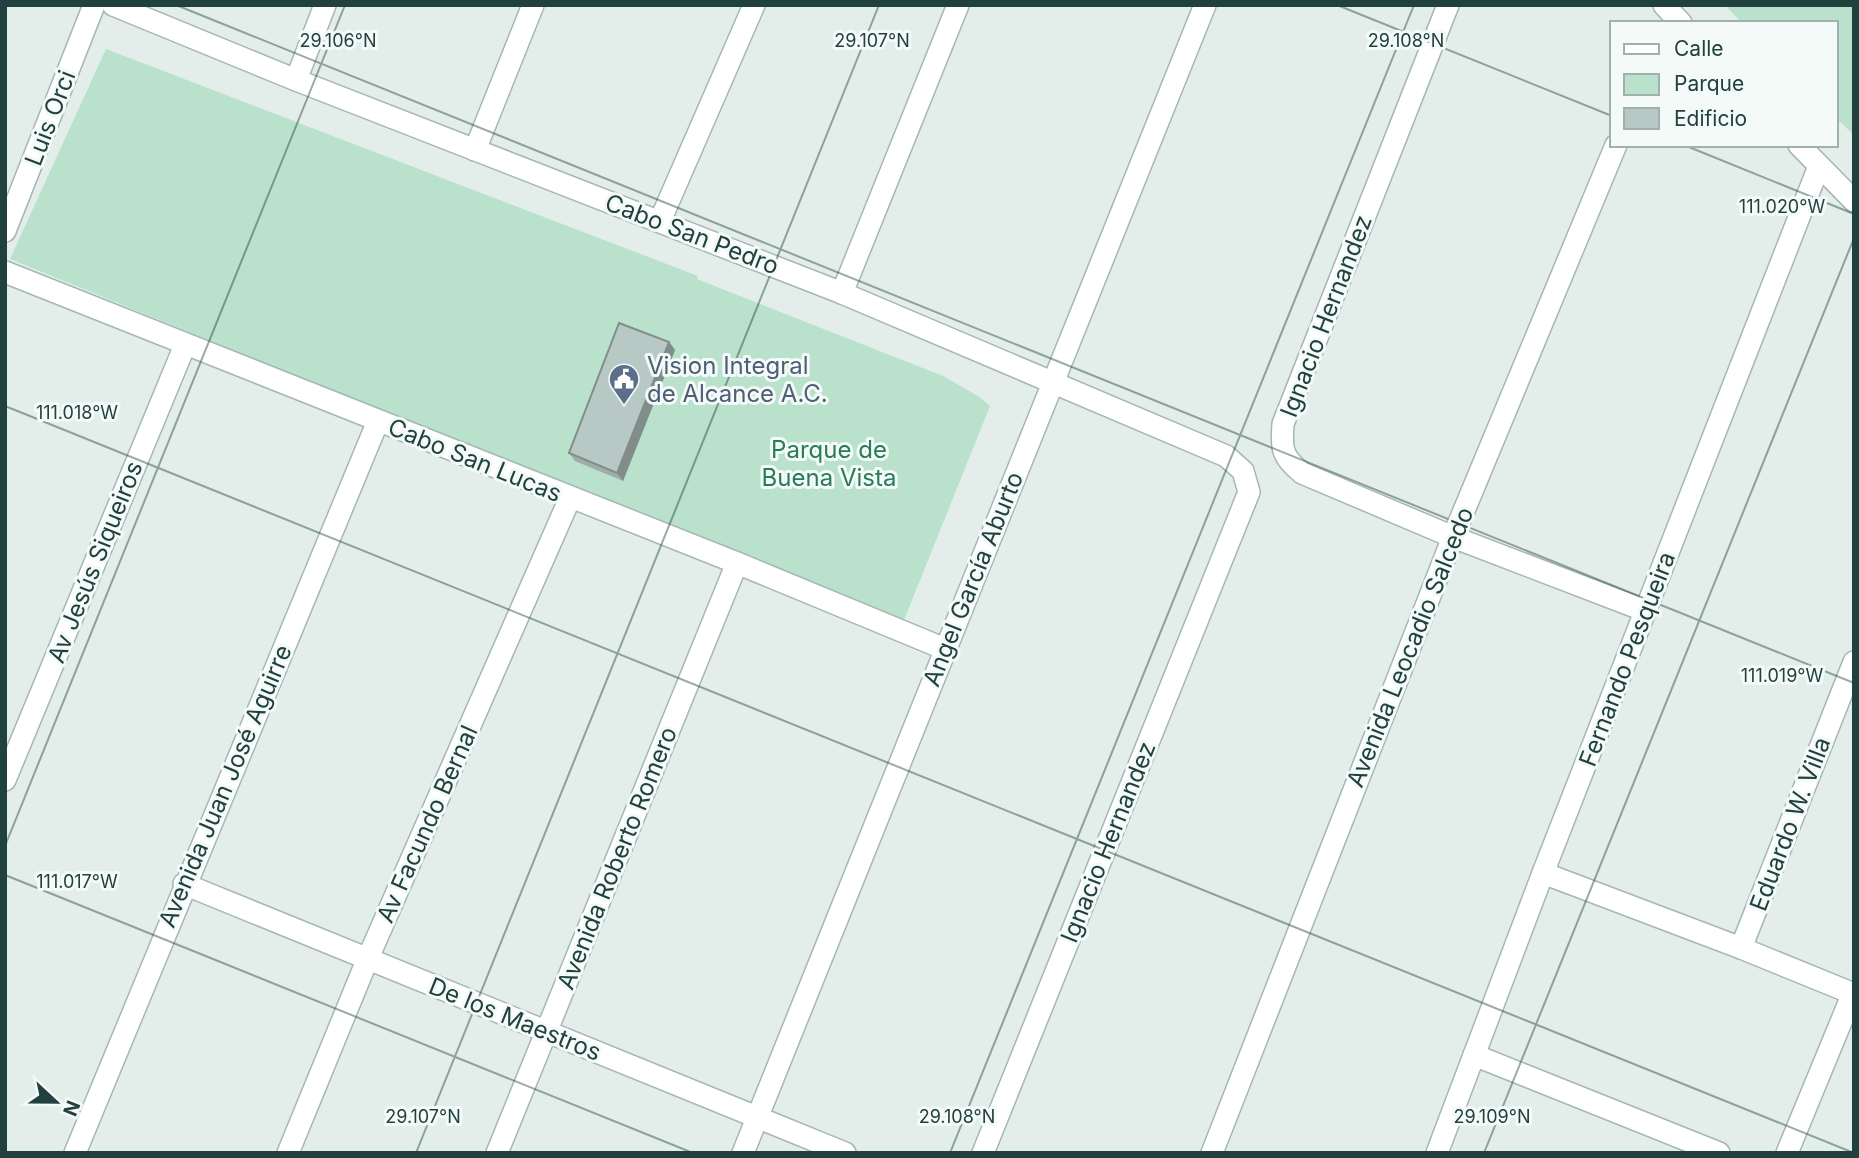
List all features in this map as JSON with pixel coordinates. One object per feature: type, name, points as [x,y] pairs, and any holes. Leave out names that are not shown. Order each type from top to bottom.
[{"type":"street","name":"Luis Orci","points":[[5,231],[94,5]]},
{"type":"street","name":"Cabo San Pedro","points":[[113,5],[296,80],[842,293],[1226,456],[1242,471],[1249,492]]},
{"type":"street","points":[[296,80],[325,5]]},
{"type":"street","points":[[475,150],[533,5]]},
{"type":"street","points":[[660,221],[754,5]]},
{"type":"street","points":[[842,293],[958,5]]},
{"type":"street","name":"Angel García Aburto","points":[[743,1153],[1205,5]]},
{"type":"street","name":"Ignacio Hernandez","points":[[1448,5],[1283,424],[1282,442],[1287,461],[1302,473],[1452,537],[1646,611]]},
{"type":"street","name":"Avenida Leocadio Salcedo","points":[[1212,1153],[1452,537],[1615,147]]},
{"type":"street","points":[[1801,147],[1854,201]]},
{"type":"street","name":"Fernando Pesqueira","points":[[1437,1153],[1543,873],[1819,166]]},
{"type":"street","name":"Cabo San Lucas","points":[[5,271],[737,563],[944,649]]},
{"type":"street","name":"Av Jesús Siqueiros","points":[[5,780],[185,345]]},
{"type":"street","name":"Avenida Juan José Aguirre","points":[[75,1153],[184,884],[378,421]]},
{"type":"street","name":"Ignacio Hernandez","points":[[982,1153],[1249,492]]},
{"type":"street","name":"Av Facundo Bernal","points":[[288,1153],[368,958],[570,498]]},
{"type":"street","name":"Avenida Roberto Romero","points":[[497,1153],[737,563]]},
{"type":"street","name":"Eduardo W. Villa","points":[[1741,948],[1854,662]]},
{"type":"street","points":[[1543,873],[1741,948],[1853,994],[1787,1153]]},
{"type":"street","name":"De los Maestros","points":[[184,884],[845,1153]]},
{"type":"street","points":[[1474,1055],[1719,1153]]},
{"type":"green space","points":[[1725,5],[1854,5],[1854,135],[1838,120],[1838,21],[1740,21]]},
{"type":"green space","name":"Parque de Buena Vista","points":[[106,49],[698,276],[697,279],[943,376],[978,396],[990,406],[902,625],[10,259]]},
{"type":"building","name":"Vision Integral de Alcance A.C.","points":[[619,323],[669,342],[617,473],[569,453]]},
{"type":"place","name":"Vision Integral de Alcance A.C.","points":[[624,406]]}]
